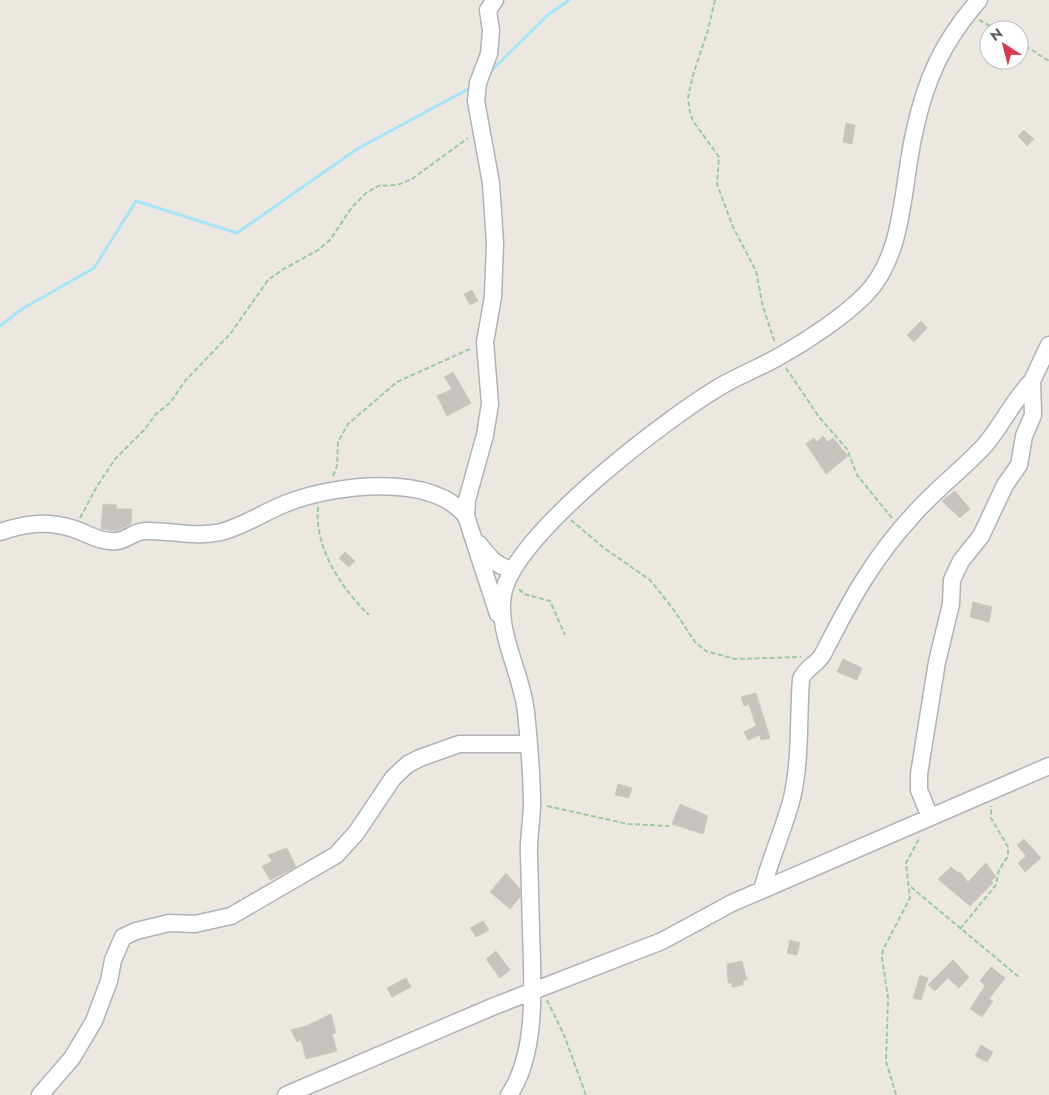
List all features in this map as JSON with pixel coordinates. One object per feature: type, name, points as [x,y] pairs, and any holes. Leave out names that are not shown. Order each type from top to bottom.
[{"type":"street","points":[[466,516],[472,482],[489,416],[490,392],[486,342],[493,297],[496,243],[491,183],[480,129],[476,92],[489,54],[491,31],[488,10],[495,0]]},
{"type":"street","points":[[503,625],[502,599],[504,588],[513,570],[549,524],[562,511],[620,460],[691,405],[735,378],[780,356],[856,303],[871,288],[884,268],[905,198],[914,134],[928,80],[945,44],[979,0]]},
{"type":"street","points":[[762,890],[792,797],[799,750],[798,730],[801,679],[808,666],[821,657],[861,581],[901,528],[936,490],[985,445],[1004,420],[1020,394],[1032,380],[1049,345]]},
{"type":"street","points":[[930,817],[919,790],[919,774],[937,662],[951,604],[952,580],[961,561],[984,530],[1005,485],[1019,465],[1024,436],[1033,415],[1032,380]]},
{"type":"street","points":[[0,532],[29,524],[46,522],[75,529],[107,541],[120,541],[145,531],[211,534],[230,530],[280,506],[321,492],[363,486],[406,489],[435,496],[454,505],[466,516],[503,625],[526,709],[532,804],[529,853],[537,991],[524,1056],[514,1086],[508,1095]]},
{"type":"street","points":[[474,536],[493,561],[513,570]]},
{"type":"street","points":[[40,1095],[72,1058],[94,1021],[109,981],[112,960],[123,936],[168,923],[195,924],[231,916],[336,854],[356,833],[393,778],[404,767],[420,758],[459,744],[528,744]]},
{"type":"street","points":[[286,1095],[662,941],[732,903],[1049,766]]},
{"type":"path","points":[[716,0],[693,75],[688,98],[693,121],[718,157],[717,184],[733,227],[756,271],[763,307],[780,356],[791,376],[819,417],[847,449],[857,475],[901,528]]},
{"type":"path","points":[[968,14],[979,20]]},
{"type":"path","points":[[1029,48],[1049,61]]},
{"type":"path","points":[[75,529],[96,488],[115,459],[144,430],[156,414],[170,403],[185,381],[231,333],[268,280],[318,250],[330,240],[352,207],[366,193],[378,186],[397,185],[412,179],[480,129]]},
{"type":"path","points":[[369,615],[348,593],[334,570],[318,526],[318,508],[321,492],[336,470],[338,442],[348,424],[404,377],[486,342]]},
{"type":"path","points":[[562,511],[596,542],[650,580],[663,595],[694,642],[706,651],[735,659],[821,657]]},
{"type":"path","points":[[513,570],[518,587],[524,594],[550,601],[565,635]]},
{"type":"path","points":[[960,929],[996,886],[999,870],[1008,856],[1008,846],[990,813],[990,807],[1003,786]]},
{"type":"path","points":[[532,804],[637,826],[669,826]]},
{"type":"path","points":[[896,1095],[886,1061],[888,998],[882,956],[910,898],[906,863],[920,837]]},
{"type":"path","points":[[910,887],[1020,978]]},
{"type":"path","points":[[537,991],[564,1035],[586,1095]]},
{"type":"building","points":[[846,123],[855,125],[852,144],[843,142]]},
{"type":"building","points":[[1024,130],[1034,139],[1027,146],[1018,136]]},
{"type":"building","points":[[472,290],[478,301],[470,305],[464,294]]},
{"type":"building","points":[[921,321],[927,328],[914,342],[907,335]]},
{"type":"building","points":[[453,372],[471,403],[447,416],[437,396],[452,389],[444,377]]},
{"type":"building","points":[[823,436],[828,442],[833,438],[848,456],[826,474],[806,444],[814,438],[817,442]]},
{"type":"building","points":[[955,491],[970,509],[960,518],[942,501]]},
{"type":"building","points":[[103,504],[117,505],[116,509],[132,509],[131,524],[116,531],[101,529]]},
{"type":"building","points":[[345,552],[355,561],[349,567],[339,558]]},
{"type":"building","points":[[973,602],[992,607],[989,622],[970,617]]},
{"type":"building","points":[[843,659],[862,668],[857,680],[837,672]]},
{"type":"building","points":[[756,693],[770,738],[761,740],[760,735],[748,740],[744,732],[756,726],[749,704],[744,706],[741,697]]},
{"type":"building","points":[[618,784],[632,788],[629,798],[615,795]]},
{"type":"building","points":[[680,804],[708,816],[703,834],[672,824]]},
{"type":"building","points":[[1024,839],[1041,858],[1025,872],[1018,863],[1026,856],[1017,845]]},
{"type":"building","points":[[287,848],[296,867],[270,880],[262,866],[272,861],[268,855]]},
{"type":"building","points":[[986,863],[996,877],[991,881],[993,883],[970,906],[938,879],[951,867],[958,873],[960,872],[968,882]]},
{"type":"building","points":[[506,873],[520,889],[520,897],[510,909],[490,892]]},
{"type":"building","points":[[483,921],[489,930],[476,937],[470,928]]},
{"type":"building","points":[[790,940],[800,943],[797,955],[787,953]]},
{"type":"building","points":[[496,951],[510,970],[500,978],[486,959]]},
{"type":"building","points":[[953,960],[969,977],[959,988],[948,978],[935,991],[928,985]]},
{"type":"building","points":[[742,961],[747,980],[743,980],[743,985],[732,987],[732,983],[728,983],[727,964]]},
{"type":"building","points":[[991,967],[1005,978],[989,999],[993,1001],[982,1017],[970,1009],[985,986],[980,981]]},
{"type":"building","points":[[920,975],[928,978],[921,1000],[913,998]]},
{"type":"building","points":[[406,978],[411,987],[392,997],[387,988]]},
{"type":"building","points":[[331,1014],[336,1033],[332,1034],[337,1051],[306,1059],[301,1040],[297,1042],[291,1030],[306,1026]]},
{"type":"building","points":[[981,1045],[993,1052],[987,1062],[975,1056]]},
{"type":"waterway","points":[[490,72],[549,14],[569,0]]},
{"type":"waterway","points":[[0,326],[22,309],[94,268],[136,201],[237,233],[357,149],[472,87]]}]
